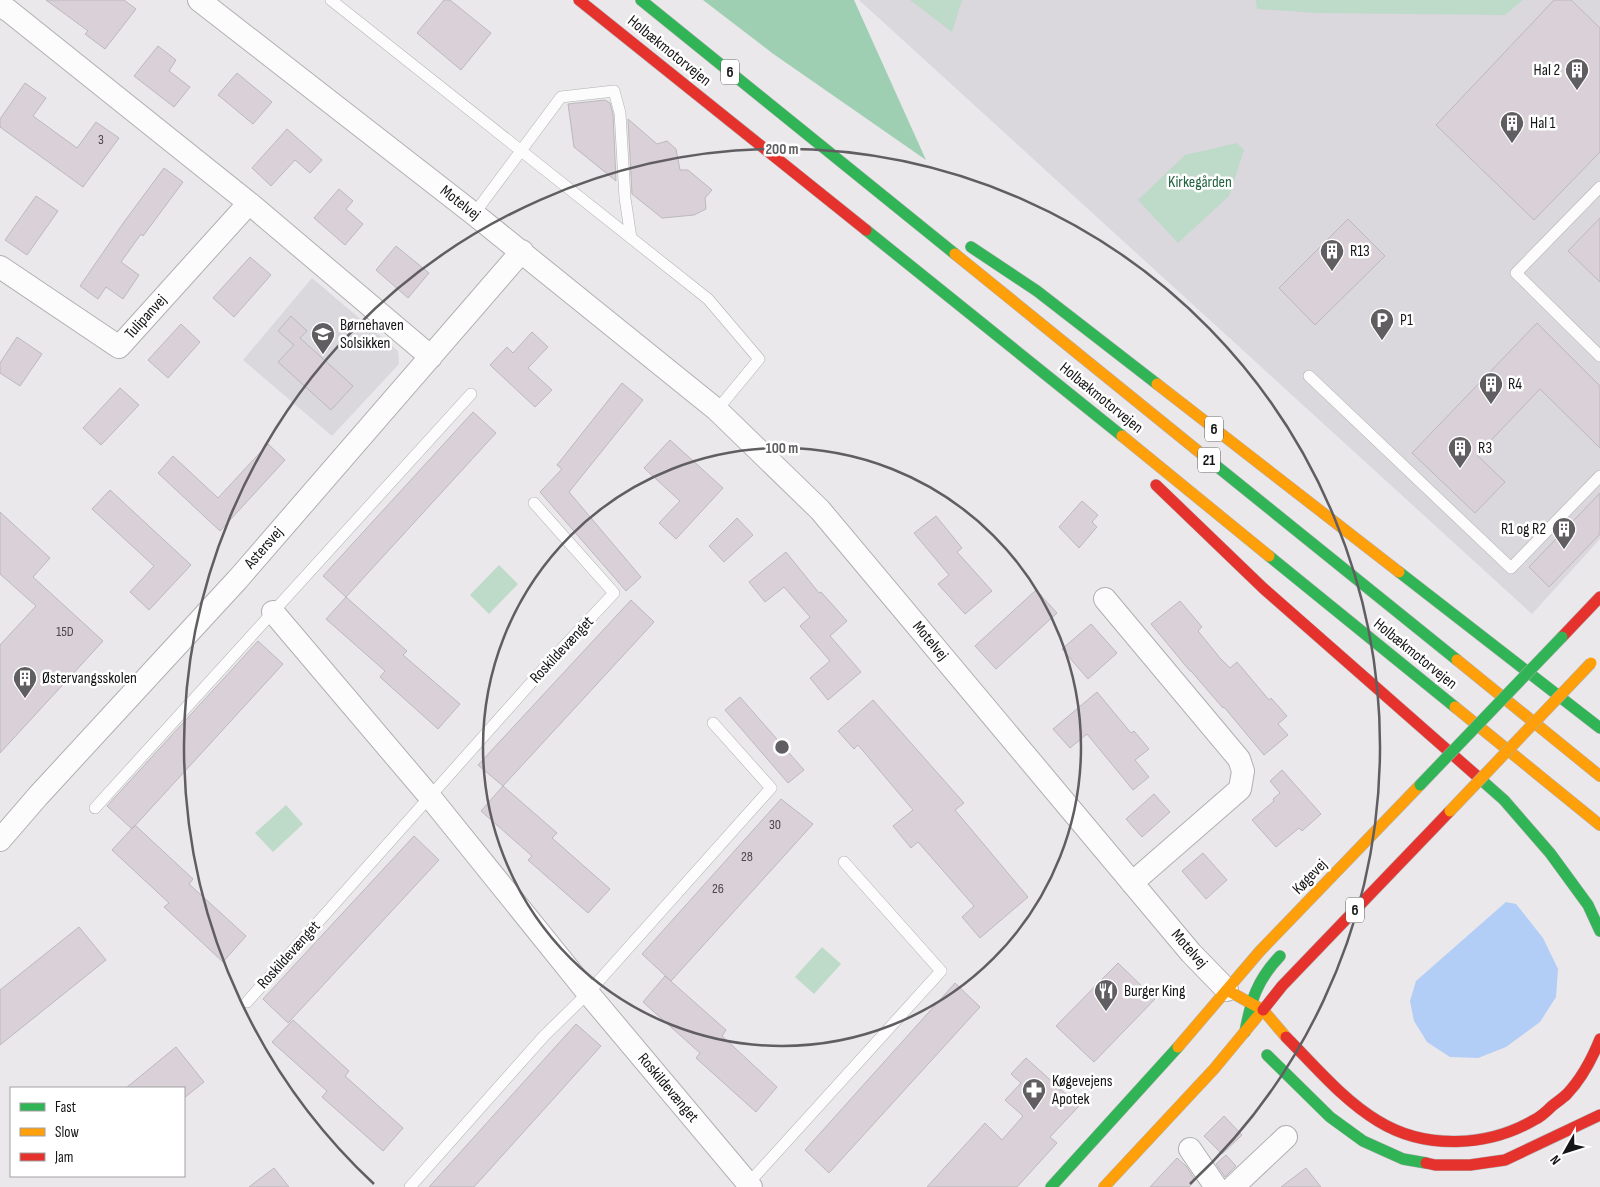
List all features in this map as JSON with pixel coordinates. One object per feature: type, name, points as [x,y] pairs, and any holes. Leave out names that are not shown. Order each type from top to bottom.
[{"type":"main road","name":"Holbækmotorvejen","points":[[579,0],[1015,349],[1600,825]]},
{"type":"main road","name":"Holbækmotorvejen","points":[[641,0],[1600,776]]},
{"type":"main road","name":"6","points":[[818,145],[931,221]]},
{"type":"main road","name":"6","points":[[964,242],[1044,297],[1600,728]]},
{"type":"main road","name":"6","points":[[1015,349],[1114,445]]},
{"type":"main road","points":[[1150,479],[1263,588],[1504,800],[1569,878],[1588,904],[1600,931]]},
{"type":"main road","name":"Køgevej","points":[[1051,1187],[1120,1112],[1232,1006],[1260,951],[1600,597]]},
{"type":"main road","name":"6","points":[[1262,1010],[1282,986],[1600,654]]},
{"type":"main road","points":[[1355,868],[1372,835]]},
{"type":"main road","points":[[1248,1035],[1250,1003],[1253,993],[1259,980],[1288,947]]},
{"type":"main road","points":[[1248,1035],[1232,1006],[1250,1003],[1262,1010],[1346,1098],[1379,1122],[1414,1137],[1437,1141],[1468,1141],[1498,1136],[1535,1120],[1567,1094],[1591,1061],[1600,1039]]},
{"type":"main road","points":[[1104,1187],[1248,1035],[1262,1010]]},
{"type":"main road","points":[[1264,1052],[1330,1117],[1363,1141],[1403,1159],[1435,1165],[1470,1165],[1505,1160],[1600,1115]]},
{"type":"main road","points":[[1090,1162],[1120,1112]]},
{"type":"main road","points":[[1119,1170],[1149,1122]]},
{"type":"street","name":"Motelvej","points":[[199,0],[522,251],[718,410],[820,510],[1191,953],[1232,1006]]},
{"type":"street","points":[[0,5],[249,203],[431,357]]},
{"type":"street","name":"Tulipanvej","points":[[0,267],[119,347],[249,203]]},
{"type":"street","name":"Astersvej","points":[[0,840],[38,796],[238,579],[522,251]]},
{"type":"street","points":[[1105,599],[1240,759],[1243,771],[1240,789],[1132,883]]},
{"type":"street","name":"Roskildevænget","points":[[273,612],[430,797],[588,993],[748,1186]]},
{"type":"street","points":[[1233,1187],[1286,1137]]},
{"type":"street","points":[[1190,1149],[1216,1187]]},
{"type":"lane","points":[[331,0],[708,299],[759,358],[718,410]]},
{"type":"lane","points":[[474,214],[561,97],[614,91],[620,112],[624,198],[631,238]]},
{"type":"lane","points":[[1600,187],[1516,273],[1600,356]]},
{"type":"lane","points":[[1309,376],[1511,568],[1600,476]]},
{"type":"lane","points":[[95,808],[471,394]]},
{"type":"lane","name":"Roskildevænget","points":[[247,1002],[555,656],[614,593],[534,503]]},
{"type":"lane","points":[[410,1187],[544,1036],[588,993],[770,788],[713,722]]},
{"type":"lane","points":[[748,1186],[941,971],[844,862]]},
{"type":"shaded area","points":[[859,0],[1600,0],[1600,539],[1532,614]]},
{"type":"shaded area","name":"Børnehaven Solsikken","points":[[312,278],[398,351],[399,364],[332,436],[243,360]]},
{"type":"green space","points":[[703,0],[854,0],[926,160],[772,53]]},
{"type":"green space","points":[[910,0],[962,0],[952,32]]},
{"type":"green space","points":[[1256,0],[1523,0],[1505,15],[1318,13],[1257,9]]},
{"type":"green space","name":"Kirkegården","points":[[1237,143],[1244,150],[1229,196],[1178,243],[1138,200],[1185,155]]},
{"type":"green space","points":[[499,565],[518,584],[489,614],[470,595]]},
{"type":"green space","points":[[286,805],[303,824],[273,852],[255,833]]},
{"type":"green space","points":[[822,947],[841,964],[814,994],[795,977]]},
{"type":"water","points":[[1506,902],[1516,904],[1543,938],[1558,969],[1556,997],[1540,1022],[1506,1047],[1478,1058],[1450,1057],[1427,1042],[1414,1021],[1410,1001],[1416,981]]},
{"type":"building","points":[[46,0],[124,0],[136,9],[105,49],[85,34],[88,31]]},
{"type":"building","points":[[444,0],[450,0],[491,33],[461,70],[417,33]]},
{"type":"building","points":[[1554,0],[1571,0],[1600,28],[1600,152],[1534,220],[1436,125]]},
{"type":"building","points":[[158,46],[176,60],[169,71],[190,87],[174,107],[134,76]]},
{"type":"building","points":[[237,73],[272,102],[253,124],[218,95]]},
{"type":"building","points":[[25,83],[46,98],[33,116],[77,148],[96,122],[119,138],[83,187],[0,127],[0,119]]},
{"type":"building","points":[[605,100],[610,103],[613,114],[616,181],[574,147],[568,104]]},
{"type":"building","points":[[628,119],[657,144],[667,141],[676,149],[680,170],[688,170],[712,190],[705,198],[706,209],[694,215],[662,218],[632,194]]},
{"type":"building","points":[[287,129],[322,160],[310,173],[295,160],[271,186],[252,168]]},
{"type":"building","points":[[164,168],[183,182],[121,262],[139,275],[123,299],[106,287],[98,299],[80,286]]},
{"type":"building","points":[[339,189],[353,201],[346,209],[363,224],[345,245],[314,218]]},
{"type":"building","points":[[36,196],[58,211],[27,255],[5,240]]},
{"type":"building","points":[[1600,218],[1600,282],[1568,251]]},
{"type":"building","name":"R13","points":[[1348,219],[1385,256],[1315,325],[1279,288]]},
{"type":"building","points":[[396,246],[429,273],[408,298],[376,270]]},
{"type":"building","points":[[250,257],[271,275],[234,317],[213,298]]},
{"type":"building","points":[[291,316],[307,331],[300,338],[353,386],[331,410],[278,362],[294,345],[278,331]]},
{"type":"building","points":[[1537,323],[1600,386],[1600,448],[1540,389],[1477,455],[1505,482],[1475,513],[1412,453]]},
{"type":"building","points":[[181,324],[200,342],[168,378],[148,360]]},
{"type":"building","points":[[532,332],[548,347],[528,368],[552,390],[535,407],[490,365],[507,347],[513,353]]},
{"type":"building","points":[[17,337],[42,354],[20,386],[0,373],[0,363]]},
{"type":"building","points":[[622,383],[643,400],[569,492],[641,577],[626,591],[540,492],[562,469],[557,465]]},
{"type":"building","points":[[120,388],[139,405],[101,445],[83,428]]},
{"type":"building","points":[[473,412],[496,433],[346,597],[323,576]]},
{"type":"building","points":[[670,440],[723,488],[676,539],[659,523],[680,501],[644,468]]},
{"type":"building","points":[[268,444],[285,460],[220,531],[158,473],[173,456],[218,498]]},
{"type":"building","points":[[110,490],[191,565],[149,610],[130,592],[154,566],[92,509]]},
{"type":"building","name":"R1 og R2","points":[[1600,493],[1600,534],[1549,587],[1529,567]]},
{"type":"building","points":[[1082,501],[1098,515],[1092,522],[1097,527],[1079,548],[1059,527]]},
{"type":"building","name":"Østervangsskolen","points":[[0,512],[50,558],[33,577],[103,641],[0,753],[0,645],[36,606],[0,574]]},
{"type":"building","points":[[936,516],[962,548],[957,552],[992,591],[965,614],[938,584],[949,575],[914,533]]},
{"type":"building","points":[[737,518],[753,535],[724,562],[709,546]]},
{"type":"building","points":[[786,552],[819,593],[821,592],[847,621],[830,636],[861,672],[828,700],[810,678],[830,661],[800,626],[810,617],[784,587],[765,602],[749,582]]},
{"type":"building","points":[[1036,590],[1057,613],[996,669],[975,646]]},
{"type":"building","points":[[346,597],[407,651],[403,655],[460,704],[438,729],[380,677],[385,671],[326,619]]},
{"type":"building","points":[[631,600],[654,622],[503,786],[478,765]]},
{"type":"building","points":[[1180,601],[1202,627],[1198,631],[1220,658],[1230,668],[1237,662],[1269,700],[1271,698],[1287,716],[1278,724],[1288,735],[1264,755],[1151,624]]},
{"type":"building","points":[[1091,624],[1117,653],[1088,679],[1062,649]]},
{"type":"building","points":[[258,641],[283,664],[132,829],[107,806]]},
{"type":"building","points":[[1097,692],[1131,733],[1134,731],[1149,749],[1135,760],[1149,777],[1133,790],[1087,734],[1070,748],[1053,729]]},
{"type":"building","points":[[740,697],[804,770],[788,783],[725,710]]},
{"type":"building","points":[[873,700],[964,803],[955,810],[1028,897],[980,938],[962,917],[974,906],[918,842],[911,848],[893,826],[913,810],[858,745],[854,749],[838,731]]},
{"type":"building","points":[[1282,770],[1321,814],[1302,831],[1299,828],[1276,847],[1252,820],[1274,801],[1273,799],[1280,793],[1270,781]]},
{"type":"building","points":[[503,786],[557,833],[552,838],[610,889],[588,913],[528,860],[532,856],[481,811]]},
{"type":"building","points":[[1154,794],[1170,812],[1142,837],[1126,819]]},
{"type":"building","points":[[781,799],[813,824],[671,981],[642,954]]},
{"type":"building","points":[[135,825],[193,879],[189,884],[246,936],[223,962],[164,907],[169,903],[112,850]]},
{"type":"building","points":[[414,836],[439,860],[288,1023],[263,999]]},
{"type":"building","points":[[1203,853],[1227,880],[1206,899],[1182,871]]},
{"type":"building","points":[[79,927],[106,960],[0,1045],[0,990]]},
{"type":"building","name":"Burger King","points":[[1118,963],[1155,999],[1094,1062],[1056,1026]]},
{"type":"building","points":[[665,976],[726,1030],[722,1036],[777,1087],[756,1112],[696,1058],[700,1053],[643,1002]]},
{"type":"building","points":[[955,983],[980,1007],[829,1173],[805,1150]]},
{"type":"building","points":[[293,1020],[349,1071],[345,1076],[403,1128],[383,1151],[322,1097],[327,1091],[272,1042]]},
{"type":"building","points":[[576,1024],[601,1046],[474,1187],[429,1187]]},
{"type":"building","points":[[176,1047],[204,1082],[185,1097],[185,1087],[127,1087]]},
{"type":"building","points":[[1026,1058],[1079,1106],[1050,1137],[1057,1143],[1017,1187],[927,1187],[985,1123],[1002,1140],[1023,1116],[1005,1100],[1021,1083],[1011,1074]]},
{"type":"building","points":[[1224,1116],[1242,1135],[1222,1154],[1204,1136]]},
{"type":"building","points":[[1226,1155],[1236,1166],[1225,1177],[1216,1164]]},
{"type":"building","points":[[1177,1158],[1186,1166],[1195,1180],[1189,1187],[1150,1187]]},
{"type":"building","points":[[274,1168],[289,1187],[249,1187]]},
{"type":"building","points":[[1306,1168],[1321,1187],[1281,1187]]},
{"type":"traffic: fast","points":[[641,0],[955,254]]},
{"type":"traffic: fast","points":[[866,230],[1122,436]]},
{"type":"traffic: fast","points":[[971,247],[1037,291],[1157,384]]},
{"type":"traffic: fast","points":[[1214,464],[1457,660]]},
{"type":"traffic: fast","points":[[1269,556],[1455,707]]},
{"type":"traffic: fast","points":[[1399,572],[1600,728]]},
{"type":"traffic: fast","points":[[1420,785],[1562,637]]},
{"type":"traffic: fast","points":[[1478,777],[1504,800],[1550,853],[1588,905],[1600,931]]},
{"type":"traffic: fast","points":[[1245,1032],[1250,1010],[1260,982],[1280,956]]},
{"type":"traffic: fast","points":[[1051,1187],[1178,1047]]},
{"type":"traffic: fast","points":[[1267,1055],[1330,1117],[1363,1141],[1403,1159],[1426,1163]]},
{"type":"traffic: slow","points":[[955,254],[1214,464]]},
{"type":"traffic: slow","points":[[1157,384],[1399,572]]},
{"type":"traffic: slow","points":[[1122,436],[1269,556]]},
{"type":"traffic: slow","points":[[1457,660],[1600,776]]},
{"type":"traffic: slow","points":[[1450,811],[1591,663]]},
{"type":"traffic: slow","points":[[1455,707],[1600,825]]},
{"type":"traffic: slow","points":[[1178,1047],[1260,951],[1420,785]]},
{"type":"traffic: slow","points":[[1227,990],[1263,1010],[1286,1037]]},
{"type":"traffic: slow","points":[[1104,1187],[1214,1069],[1257,1017]]},
{"type":"traffic: jam","points":[[579,0],[866,230]]},
{"type":"traffic: jam","points":[[1156,485],[1263,588],[1478,777]]},
{"type":"traffic: jam","points":[[1562,637],[1600,597]]},
{"type":"traffic: jam","points":[[1263,1010],[1282,986],[1450,811]]},
{"type":"traffic: jam","points":[[1286,1037],[1341,1093],[1365,1113],[1396,1130],[1416,1137],[1456,1142],[1497,1136],[1537,1119],[1567,1094],[1582,1075],[1600,1039]]},
{"type":"traffic: jam","points":[[1426,1163],[1435,1165],[1470,1165],[1505,1160],[1600,1115]]},
{"type":"place","name":"Hal 2","points":[[1577,91]]},
{"type":"place","name":"Hal 1","points":[[1512,144]]},
{"type":"place","name":"R13","points":[[1332,272]]},
{"type":"place","name":"P1","points":[[1382,341]]},
{"type":"place","name":"Børnehaven Solsikken","points":[[323,355]]},
{"type":"place","name":"R4","points":[[1491,405]]},
{"type":"place","name":"R3","points":[[1460,469]]},
{"type":"place","name":"R1 og R2","points":[[1564,550]]},
{"type":"place","name":"Østervangsskolen","points":[[25,699]]},
{"type":"place","name":"Burger King","points":[[1106,1012]]},
{"type":"place","name":"Køgevejens Apotek","points":[[1034,1111]]}]
